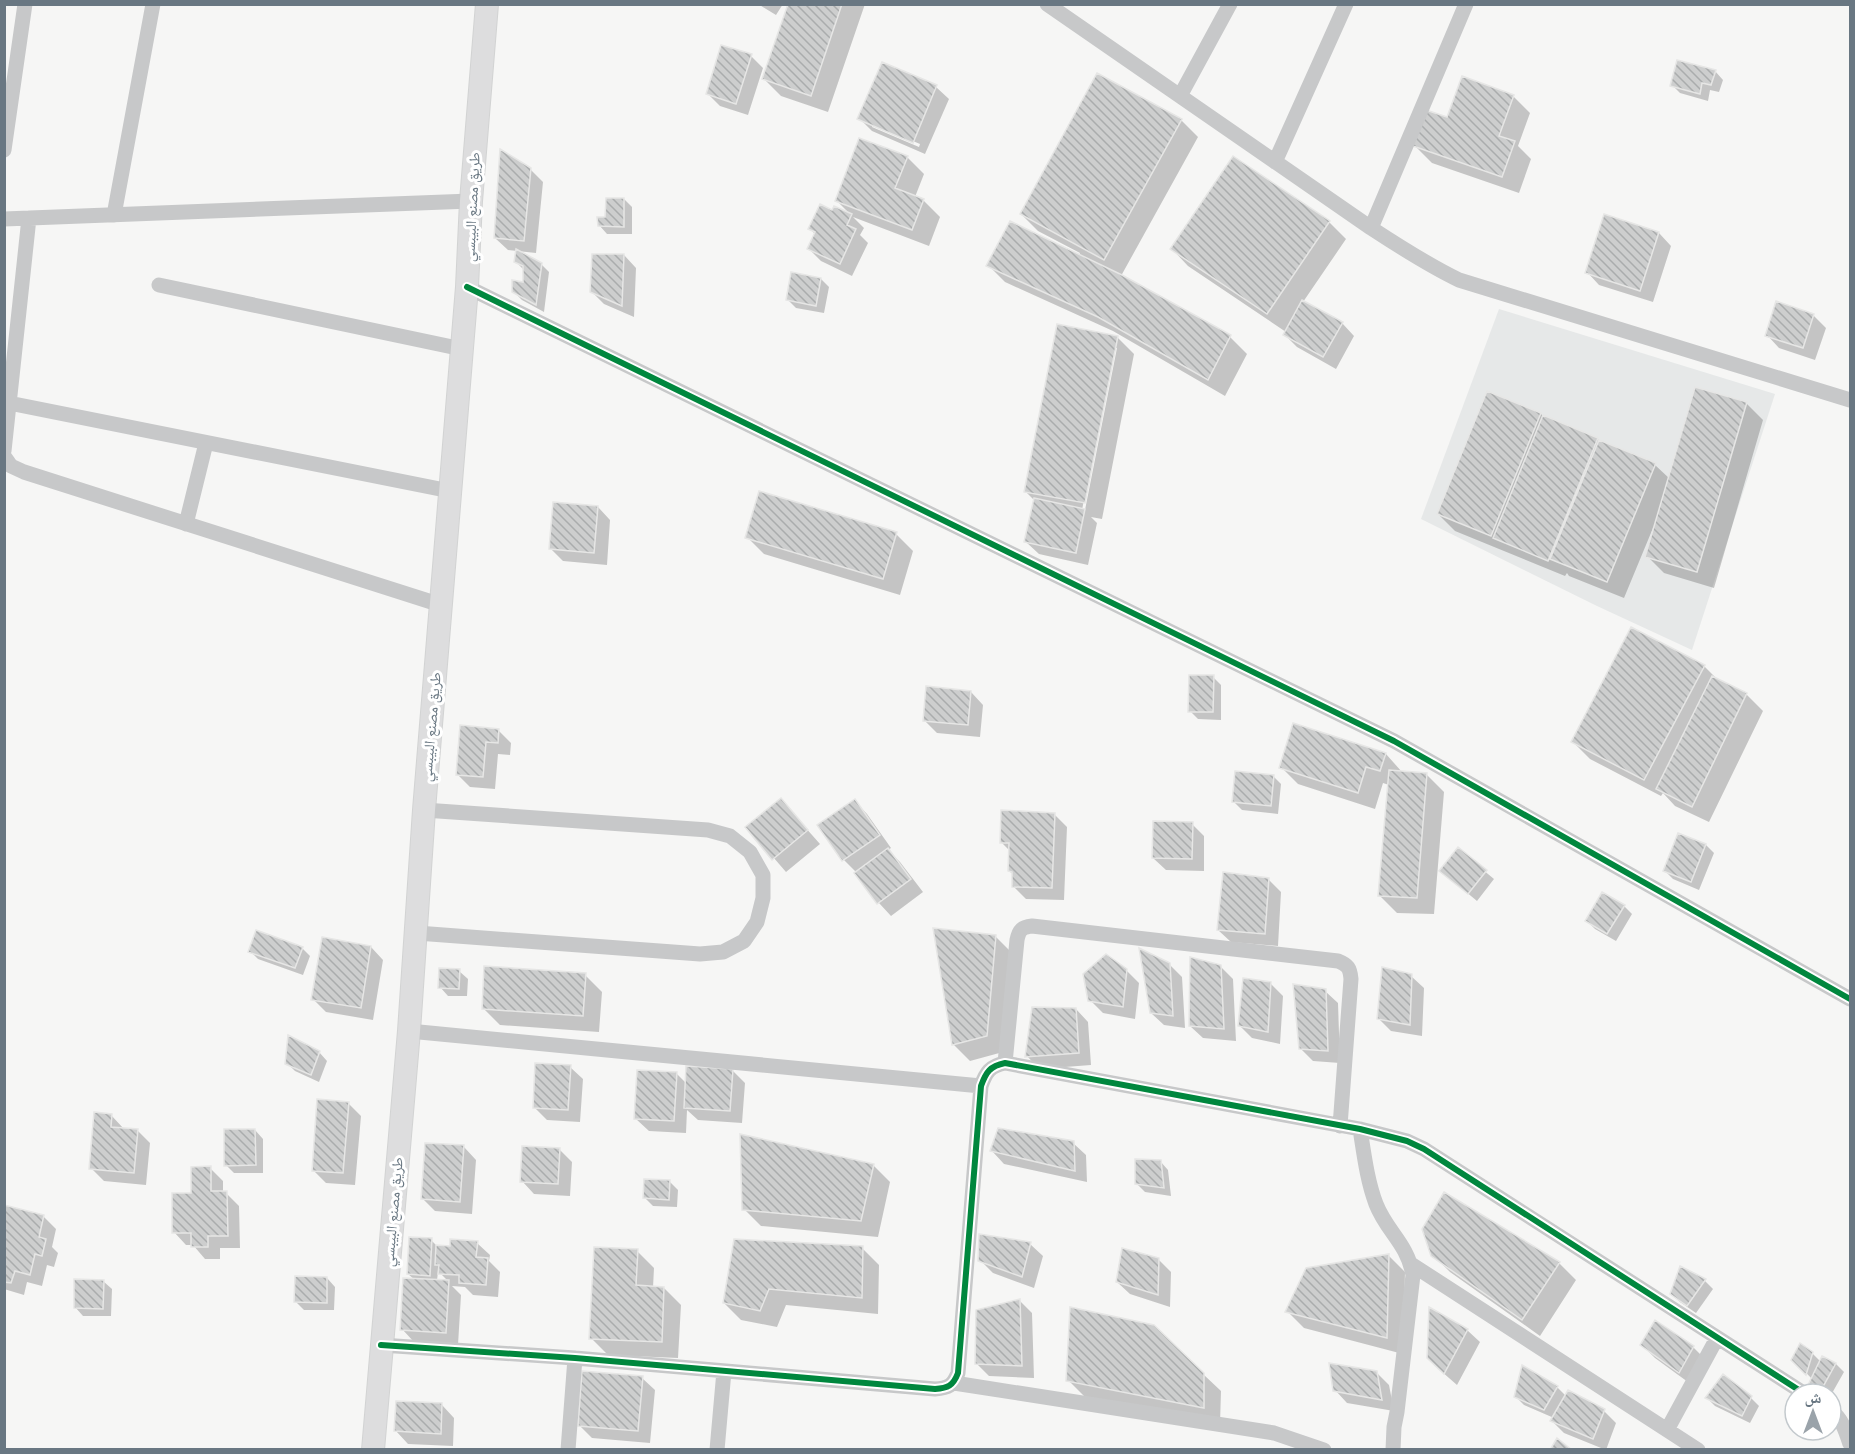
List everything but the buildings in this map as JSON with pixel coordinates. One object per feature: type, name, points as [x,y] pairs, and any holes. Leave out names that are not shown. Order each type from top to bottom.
[{"type":"main road","name":"طريق مصنع البيبسي","points":[[373,1449],[409,1031],[424,810],[468,287],[471,201],[487,4]]},
{"type":"street","points":[[4,150],[11,54],[25,4]]},
{"type":"street","points":[[114,215],[153,4]]},
{"type":"street","points":[[1047,4],[1371,228],[1423,262],[1459,280],[1851,400]]},
{"type":"street","points":[[1180,96],[1230,4]]},
{"type":"street","points":[[1275,162],[1346,4]]},
{"type":"street","points":[[1371,228],[1466,4]]},
{"type":"street","points":[[4,219],[471,201]]},
{"type":"street","points":[[4,451],[29,218]]},
{"type":"street","points":[[159,285],[462,349]]},
{"type":"street","points":[[468,287],[1394,741],[1851,999]]},
{"type":"street","points":[[9,403],[450,491]]},
{"type":"street","points":[[186,524],[206,443]]},
{"type":"street","points":[[4,456],[10,466],[24,472],[441,605]]},
{"type":"street","points":[[417,933],[700,954],[723,952],[744,941],[757,922],[763,898],[762,875],[750,852],[730,836],[708,830],[424,810]]},
{"type":"street","points":[[1005,1063],[1017,940],[1018,933],[1023,927],[1032,926],[1338,961],[1347,965],[1351,978],[1340,1126]]},
{"type":"street","points":[[409,1031],[981,1086]]},
{"type":"street","points":[[381,1346],[575,1358],[947,1389],[954,1383],[958,1373],[981,1086],[986,1073],[993,1066],[1005,1063],[1360,1129],[1407,1141],[1424,1149],[1785,1382]]},
{"type":"street","points":[[1360,1129],[1366,1167],[1376,1204],[1386,1224],[1404,1247],[1413,1275],[1393,1449]]},
{"type":"street","points":[[1411,1264],[1698,1449]]},
{"type":"street","points":[[1667,1430],[1717,1338]]},
{"type":"street","points":[[568,1449],[575,1358]]},
{"type":"street","points":[[717,1449],[724,1371]]},
{"type":"street","points":[[954,1383],[1274,1433],[1324,1449]]},
{"type":"street","points":[[1843,1425],[1851,1444]]},
{"type":"shaded area","points":[[1499,309],[1775,394],[1692,650],[1421,519]]},
{"type":"cycle path","points":[[467,287],[1394,741],[1850,999]]},
{"type":"cycle path","points":[[381,1345],[575,1358],[935,1389],[947,1387],[952,1384],[958,1373],[981,1086],[989,1070],[1005,1063],[1360,1129],[1407,1141],[1424,1149],[1786,1382]]}]
